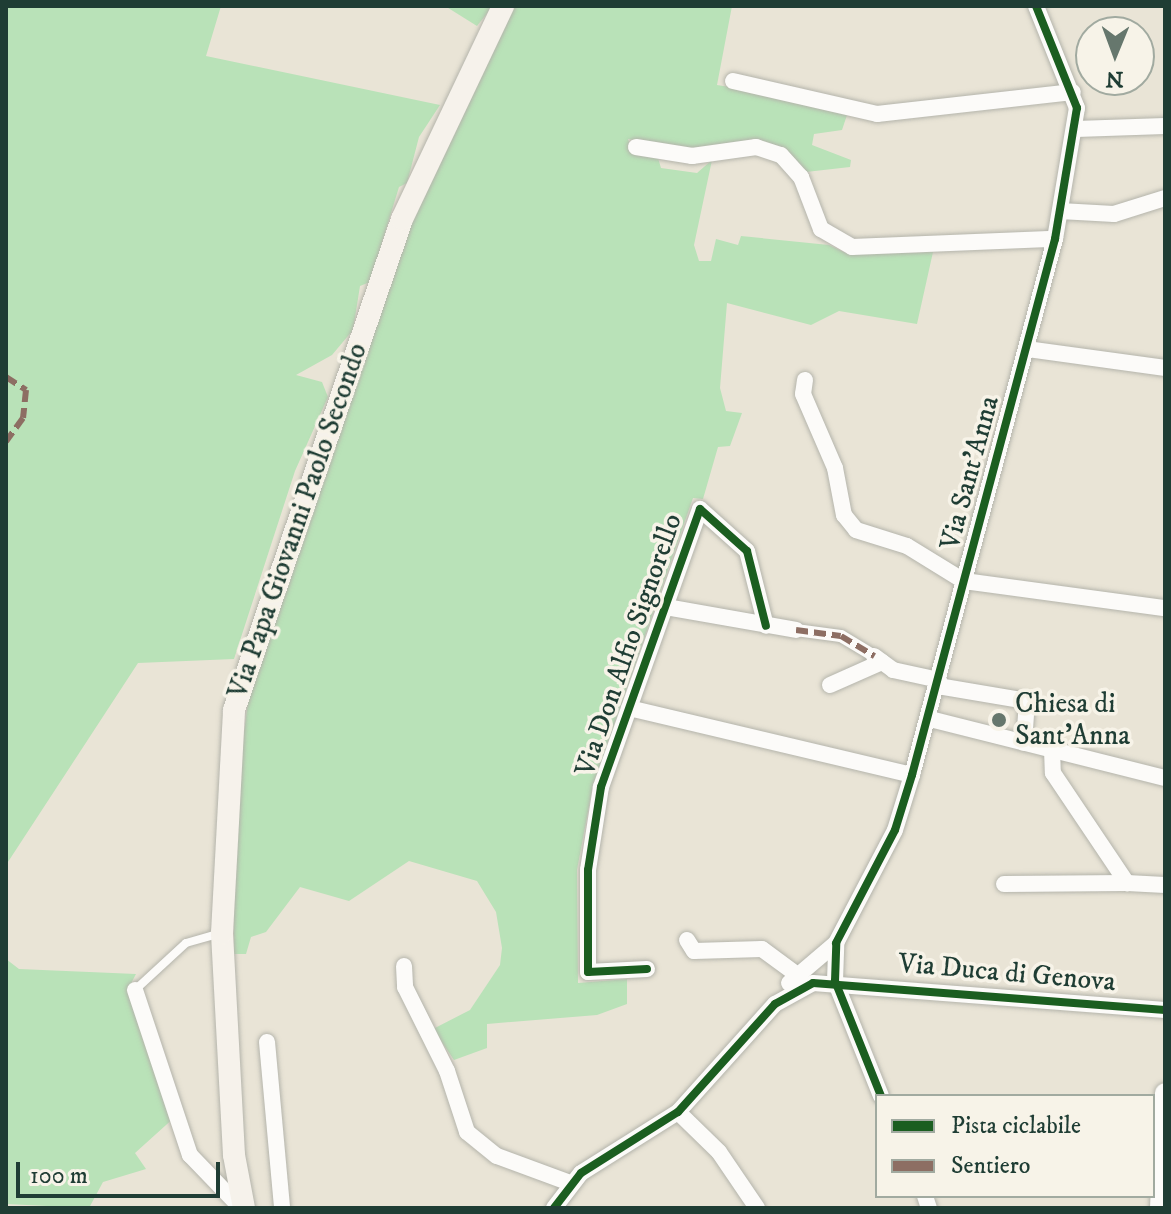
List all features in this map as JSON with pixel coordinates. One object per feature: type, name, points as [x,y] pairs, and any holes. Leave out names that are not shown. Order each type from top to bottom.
[{"type":"main road","name":"Via Papa Giovanni Paolo Secondo","points":[[242,1208],[234,1155],[222,933],[228,747],[243,673],[411,197],[503,6]]},
{"type":"street","name":"Via Sant'Anna","points":[[836,943],[895,830],[930,719],[1055,239],[1076,129],[1073,92],[1036,6]]},
{"type":"street","points":[[733,81],[877,114],[1073,92]]},
{"type":"street","points":[[1076,129],[1165,126]]},
{"type":"street","points":[[636,147],[692,156],[771,150],[801,177],[821,229],[852,247],[1055,239]]},
{"type":"street","points":[[1060,211],[1114,214],[1165,198]]},
{"type":"street","points":[[1027,349],[1165,368]]},
{"type":"street","points":[[805,380],[803,394],[835,468],[848,524],[920,553],[964,581],[1165,608]]},
{"type":"street","name":"Via Don Alfio Signorello","points":[[647,969],[588,972],[588,870],[601,787],[700,509],[747,551],[766,626]]},
{"type":"street","points":[[666,607],[841,636],[878,659],[938,683],[1027,701],[1024,743]]},
{"type":"street","points":[[830,685],[878,659]]},
{"type":"street","points":[[629,708],[912,775]]},
{"type":"street","points":[[930,719],[1165,778]]},
{"type":"street","points":[[1052,749],[1053,773],[1127,883]]},
{"type":"street","points":[[1004,884],[1165,885]]},
{"type":"street","points":[[687,940],[694,951],[762,949],[796,974]]},
{"type":"street","points":[[554,1208],[570,1183],[678,1112],[775,1004],[796,974],[836,943]]},
{"type":"street","points":[[836,943],[840,985],[880,1094]]},
{"type":"street","points":[[404,966],[405,987],[475,1143],[570,1183]]},
{"type":"street","name":"Via Duca di Genova","points":[[775,1004],[799,987],[840,985],[1165,1010]]},
{"type":"street","points":[[135,990],[190,1155],[242,1208]]},
{"type":"street","points":[[267,1042],[282,1208]]},
{"type":"street","points":[[1160,1208],[1165,1093]]},
{"type":"street","points":[[678,1112],[719,1152],[757,1208]]},
{"type":"lane","points":[[135,990],[186,943],[222,933]]},
{"type":"green space","points":[[6,6],[221,6],[206,56],[440,105],[419,137],[407,183],[399,187],[370,282],[360,286],[353,330],[332,355],[296,375],[322,382],[328,397],[295,471],[234,659],[138,663],[6,865]]},
{"type":"green space","points":[[445,6],[493,6],[477,26]]},
{"type":"green space","points":[[514,6],[732,6],[717,85],[850,106],[842,130],[814,134],[812,145],[851,160],[850,167],[806,172],[786,150],[689,150],[628,139],[633,154],[658,158],[661,168],[697,173],[712,160],[694,245],[699,261],[711,261],[716,239],[738,245],[741,236],[829,245],[848,254],[933,252],[917,324],[839,311],[811,325],[727,303],[720,388],[726,411],[742,413],[730,446],[718,447],[703,499],[693,498],[593,785],[577,870],[578,983],[627,979],[627,1004],[597,1015],[487,1024],[487,1048],[454,1060],[433,1029],[470,1010],[500,965],[502,948],[496,912],[477,881],[409,861],[349,901],[300,887],[266,932],[251,937],[246,954],[234,954],[233,813],[249,695],[414,214]]},
{"type":"green space","points":[[6,959],[19,969],[136,974],[128,989],[176,1116],[135,1153],[146,1169],[103,1182],[89,1208],[6,1204]]},
{"type":"marked path","points":[[6,377],[26,390],[23,418],[6,441]]},
{"type":"marked path","points":[[796,630],[841,636],[874,656]]},
{"type":"cycle path","points":[[880,1094],[835,981],[836,943],[895,830],[1055,239],[1077,108],[1036,6]]},
{"type":"cycle path","points":[[647,969],[588,972],[588,870],[601,787],[700,509],[747,551],[766,626]]},
{"type":"cycle path","points":[[554,1208],[581,1173],[678,1112],[775,1004],[813,983],[1165,1010]]},
{"type":"place","name":"Chiesa di Sant'Anna","points":[[999,720]]}]
